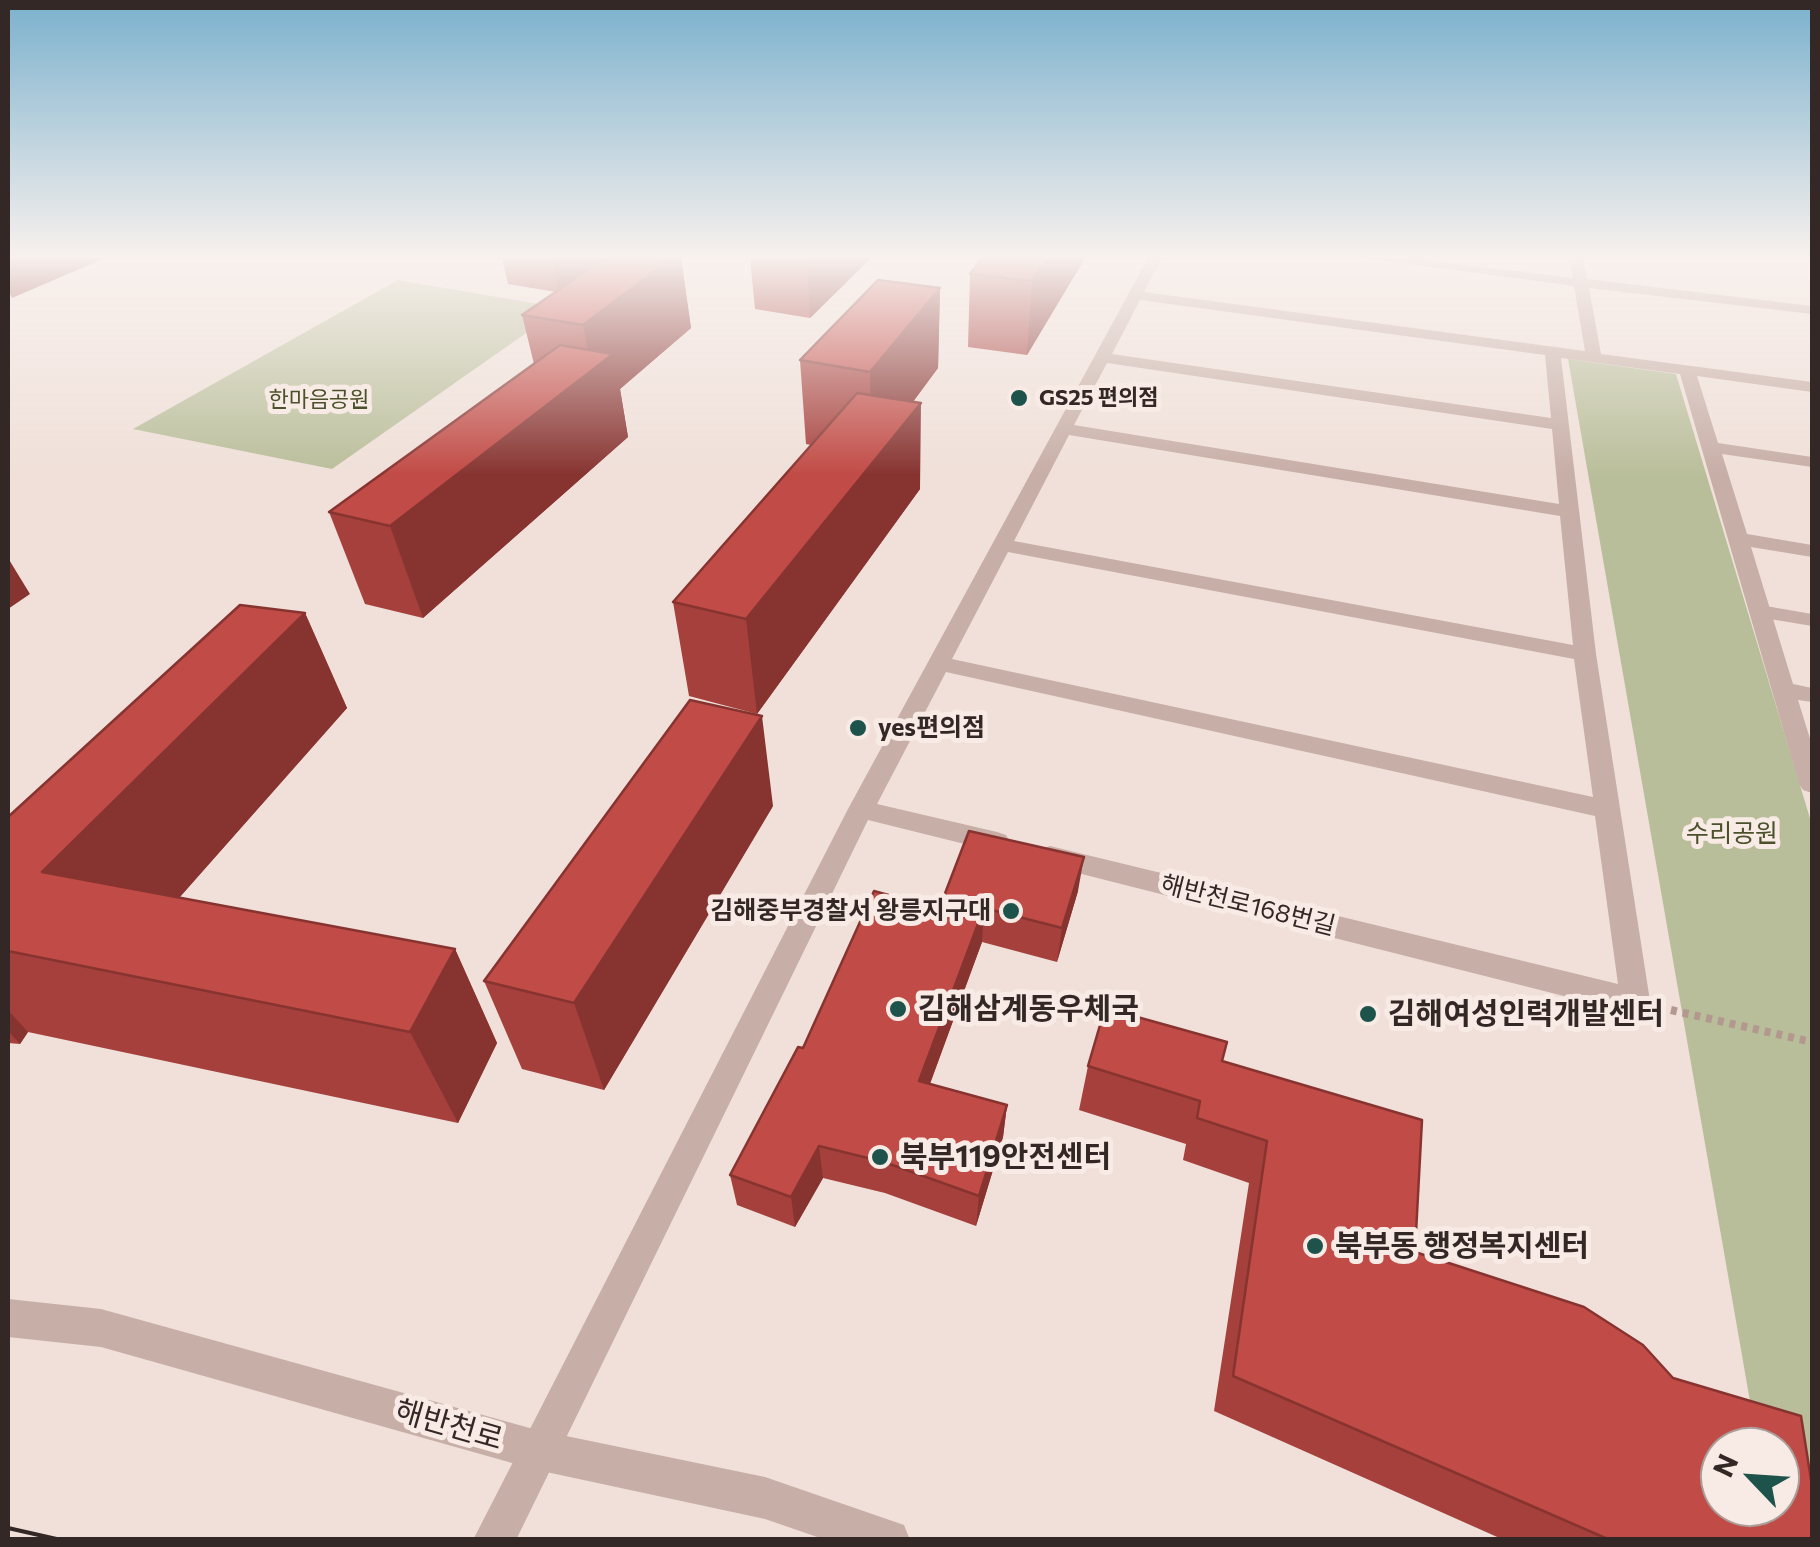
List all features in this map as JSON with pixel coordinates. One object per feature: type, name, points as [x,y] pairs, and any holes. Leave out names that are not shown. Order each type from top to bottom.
[{"type":"street","points":[[496,1535],[861,808],[1116,330]]},
{"type":"street","points":[[1392,330],[1812,386]]},
{"type":"street","points":[[1589,330],[1594,356]]},
{"type":"street","points":[[1552,352],[1585,654],[1635,1002]]},
{"type":"street","points":[[1101,357],[1560,425]]},
{"type":"street","points":[[1688,370],[1812,784]]},
{"type":"street","points":[[1065,429],[1570,512]]},
{"type":"street","points":[[1711,448],[1812,462]]},
{"type":"street","points":[[1738,539],[1812,551]]},
{"type":"street","points":[[1001,545],[1585,654]]},
{"type":"street","points":[[1760,611],[1812,620]]},
{"type":"street","points":[[939,663],[1608,809]]},
{"type":"street","points":[[1784,689],[1812,695]]},
{"type":"street","name":"해반천로168번길","points":[[861,808],[1635,1002]]},
{"type":"street","name":"해반천로","points":[[8,1318],[101,1328],[537,1450],[765,1498],[889,1540]]},
{"type":"path","points":[[1635,1002],[1812,1042]]},
{"type":"green space","name":"한마음공원","points":[[309,330],[530,330],[332,469],[133,429]]},
{"type":"green space","name":"수리공원","points":[[1568,359],[1676,374],[1812,825],[1812,1539],[1800,1527],[1800,1427],[1755,1427]]},
{"type":"building","points":[[829,330],[905,330],[870,372],[800,360]]},
{"type":"building","points":[[560,345],[613,354],[390,526],[329,512]]},
{"type":"building","points":[[857,393],[921,403],[746,619],[673,602]]},
{"type":"building","points":[[240,605],[305,613],[42,872],[455,949],[410,1032],[8,951],[8,817]]},
{"type":"building","points":[[690,700],[762,716],[574,1003],[484,981]]},
{"type":"building","points":[[969,831],[1084,857],[1062,928],[984,908],[919,1081],[1007,1105],[979,1196],[884,1162],[819,1146],[791,1197],[730,1175],[798,1047],[803,1048],[874,891],[939,909]]},
{"type":"building","name":"북부동 행정복지센터","points":[[1105,1008],[1227,1042],[1222,1061],[1422,1120],[1415,1252],[1584,1307],[1643,1345],[1673,1378],[1801,1416],[1812,1486],[1812,1540],[1610,1540],[1233,1376],[1267,1141],[1197,1118],[1200,1101],[1088,1066]]},
{"type":"tram line","points":[[8,1528],[61,1540]]},
{"type":"place","name":"GS25 편의점","points":[[1019,398]]},
{"type":"place","name":"yes편의점","points":[[858,728]]},
{"type":"place","name":"김해중부경찰서 왕릉지구대","points":[[1011,911]]},
{"type":"place","name":"김해삼계동우체국","points":[[898,1009]]},
{"type":"place","name":"김해여성인력개발센터","points":[[1368,1014]]},
{"type":"place","name":"북부119안전센터","points":[[880,1157]]},
{"type":"place","name":"북부동 행정복지센터","points":[[1315,1246]]}]
